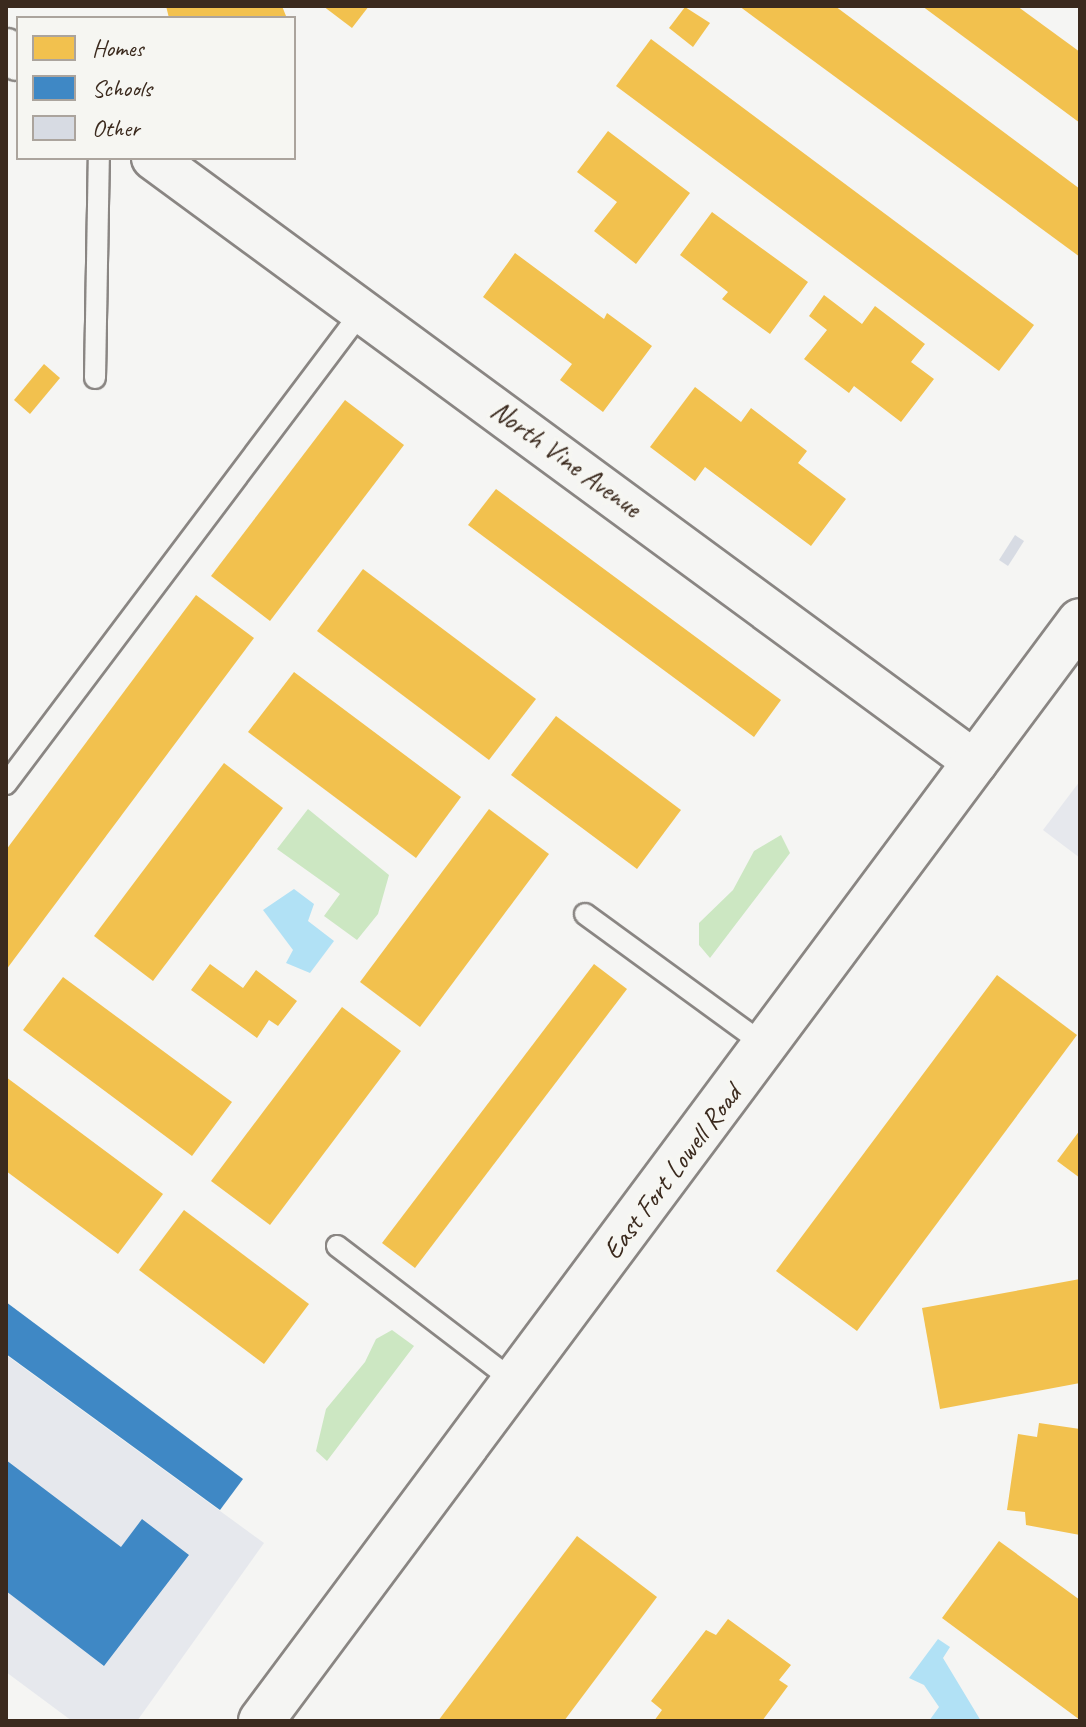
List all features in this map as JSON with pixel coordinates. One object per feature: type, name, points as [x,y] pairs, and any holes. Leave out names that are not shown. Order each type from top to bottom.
[{"type":"main road","name":"East Fort Lowell Road","points":[[261,1721],[1080,621]]},
{"type":"street","name":"North Vine Avenue","points":[[156,160],[976,763]]},
{"type":"lane","points":[[95,378],[99,160]]},
{"type":"lane","points":[[6,784],[362,311]]},
{"type":"lane","points":[[585,914],[766,1046]]},
{"type":"lane","points":[[337,1246],[515,1382]]},
{"type":"shaded area","points":[[1080,781],[1080,858],[1043,830]]},
{"type":"shaded area","points":[[6,1355],[264,1543],[137,1721],[72,1721],[6,1672]]},
{"type":"green space","points":[[308,809],[389,875],[378,914],[357,940],[324,916],[340,894],[277,849]]},
{"type":"green space","points":[[781,835],[790,853],[710,958],[699,945],[699,923],[733,890],[754,851]]},
{"type":"green space","points":[[392,1330],[414,1346],[327,1461],[316,1451],[326,1409],[365,1362],[376,1339]]},
{"type":"water","points":[[294,889],[314,904],[308,921],[334,941],[310,973],[286,963],[293,950],[263,910]]},
{"type":"water","points":[[938,1639],[950,1647],[943,1658],[981,1721],[929,1721],[939,1707],[924,1685],[909,1678]]},
{"type":"building: Homes","points":[[166,6],[282,6],[286,16],[168,16]]},
{"type":"building: Homes","points":[[323,6],[369,6],[352,28]]},
{"type":"building: Homes","points":[[739,6],[835,6],[1080,189],[1080,257]]},
{"type":"building: Homes","points":[[922,6],[1017,6],[1080,52],[1080,123]]},
{"type":"building: Homes","points":[[685,7],[710,23],[693,47],[669,28]]},
{"type":"building: Homes","points":[[651,39],[1034,325],[999,371],[616,86]]},
{"type":"building: Homes","points":[[608,131],[690,193],[636,264],[594,231],[617,202],[577,172]]},
{"type":"building: Homes","points":[[712,212],[808,282],[770,334],[722,299],[728,292],[680,255]]},
{"type":"building: Homes","points":[[515,253],[604,319],[607,313],[652,346],[603,412],[560,380],[572,364],[483,297]]},
{"type":"building: Homes","points":[[824,295],[862,324],[875,306],[925,344],[911,362],[934,379],[901,422],[854,386],[849,393],[804,359],[827,330],[809,316]]},
{"type":"building: Homes","points":[[44,364],[60,378],[30,414],[14,400]]},
{"type":"building: Homes","points":[[695,387],[741,422],[751,408],[807,451],[798,463],[846,499],[811,546],[705,467],[695,481],[650,447]]},
{"type":"building: Homes","points":[[345,400],[404,445],[270,621],[211,576]]},
{"type":"building: Homes","points":[[496,489],[781,700],[754,737],[468,525]]},
{"type":"building: Homes","points":[[363,569],[536,699],[489,760],[317,631]]},
{"type":"building: Homes","points":[[196,595],[254,638],[6,970],[6,850]]},
{"type":"building: Homes","points":[[294,672],[461,797],[416,858],[248,732]]},
{"type":"building: Homes","points":[[556,716],[681,810],[637,869],[511,775]]},
{"type":"building: Homes","points":[[224,763],[283,808],[153,981],[94,936]]},
{"type":"building: Homes","points":[[489,809],[549,854],[420,1027],[360,982]]},
{"type":"building: Homes","points":[[210,964],[243,988],[256,970],[297,1001],[278,1026],[269,1020],[257,1038],[191,990]]},
{"type":"building: Homes","points":[[594,964],[627,989],[415,1268],[382,1243]]},
{"type":"building: Homes","points":[[997,975],[1077,1035],[857,1331],[776,1271]]},
{"type":"building: Homes","points":[[63,977],[232,1102],[192,1156],[23,1030]]},
{"type":"building: Homes","points":[[342,1007],[401,1051],[270,1225],[211,1181]]},
{"type":"building: Homes","points":[[6,1077],[163,1194],[118,1254],[6,1171]]},
{"type":"building: Homes","points":[[1080,1130],[1080,1178],[1057,1161]]},
{"type":"building: Homes","points":[[184,1210],[309,1304],[264,1364],[139,1270]]},
{"type":"building: Homes","points":[[1080,1279],[1080,1383],[940,1409],[922,1308]]},
{"type":"building: Homes","points":[[1039,1423],[1080,1429],[1080,1535],[1026,1525],[1025,1512],[1007,1510],[1018,1434],[1037,1437]]},
{"type":"building: Homes","points":[[577,1536],[657,1597],[564,1721],[438,1721]]},
{"type":"building: Homes","points":[[999,1541],[1080,1600],[1080,1720],[942,1618]]},
{"type":"building: Homes","points":[[728,1619],[791,1665],[779,1680],[788,1686],[762,1721],[654,1721],[662,1710],[651,1701],[706,1630],[716,1635]]},
{"type":"building: Schools","points":[[6,1302],[243,1479],[220,1510],[6,1354]]},
{"type":"building: Schools","points":[[6,1460],[121,1547],[142,1519],[189,1555],[104,1666],[6,1591]]},
{"type":"building: Other","points":[[1015,535],[1024,541],[1008,566],[999,560]]}]
